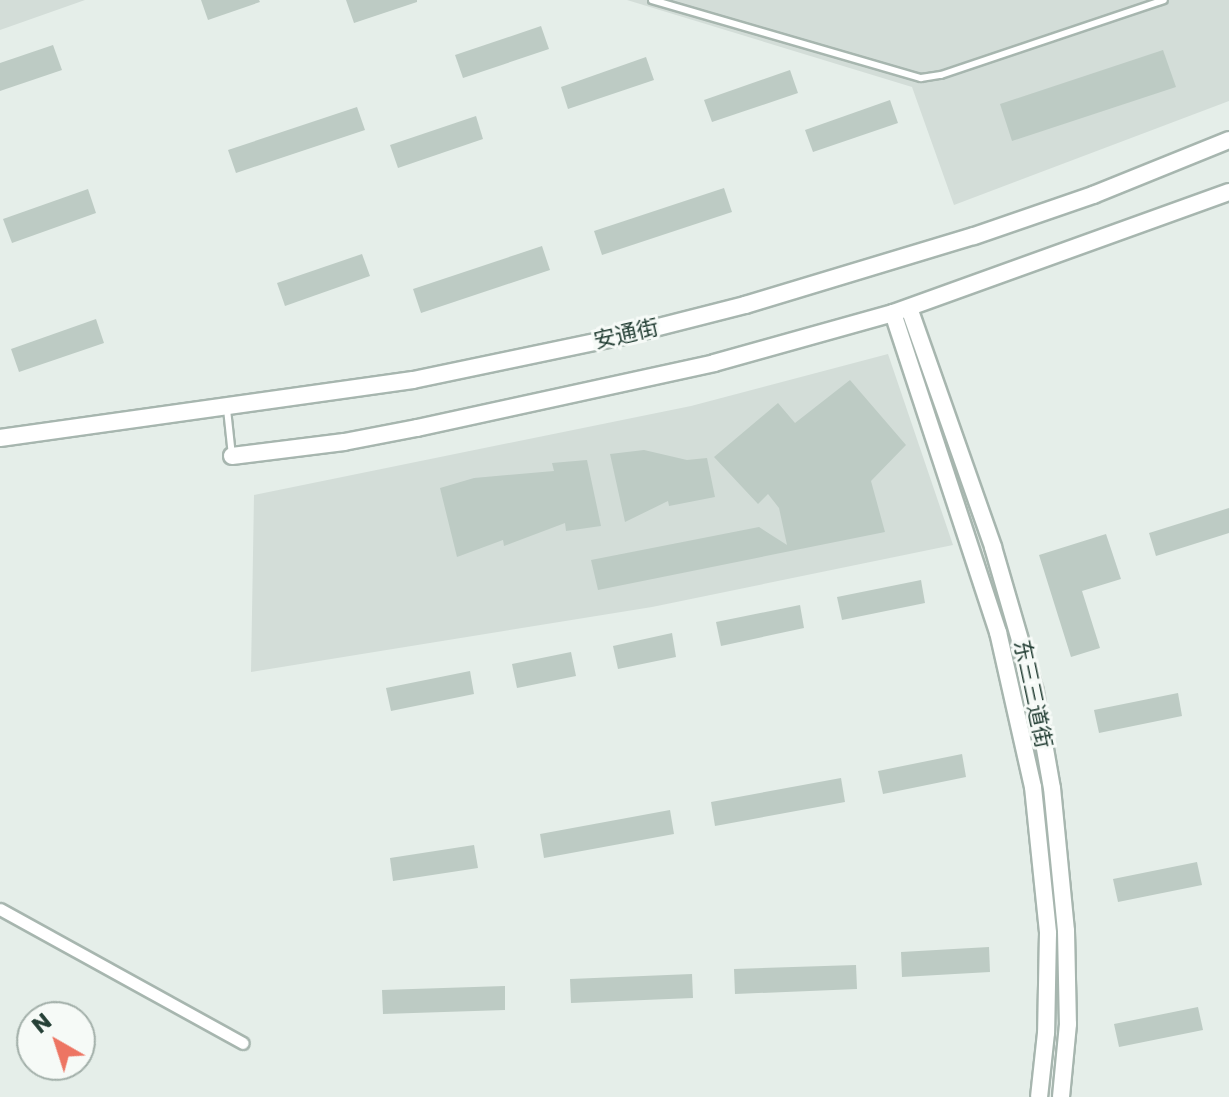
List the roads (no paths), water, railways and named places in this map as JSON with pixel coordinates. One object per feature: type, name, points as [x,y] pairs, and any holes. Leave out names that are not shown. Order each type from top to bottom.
[{"type":"main road","name":"安通街","points":[[0,438],[227,409],[413,380],[623,336],[745,305],[989,231],[1093,195],[1229,140]]},
{"type":"main road","points":[[232,456],[344,442],[625,385],[901,311],[1229,192]]},
{"type":"main road","name":"东三三道街","points":[[901,311],[1018,709],[1033,787],[1048,933],[1046,1033],[1039,1097]]},
{"type":"main road","name":"东三三道街","points":[[901,311],[993,547],[1035,692],[1052,788],[1066,931],[1068,1024],[1061,1097]]},
{"type":"street","points":[[0,909],[243,1043]]},
{"type":"lane","points":[[652,0],[921,78],[941,75],[1164,0]]},
{"type":"lane","points":[[227,409],[232,456]]}]
